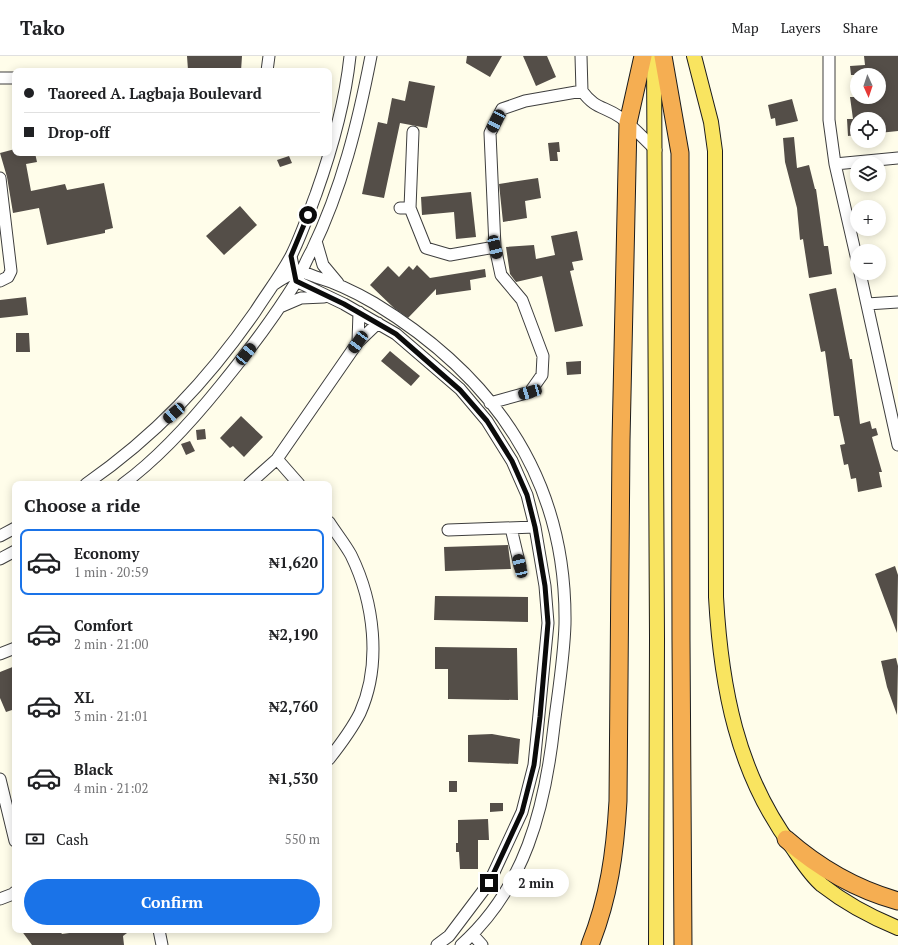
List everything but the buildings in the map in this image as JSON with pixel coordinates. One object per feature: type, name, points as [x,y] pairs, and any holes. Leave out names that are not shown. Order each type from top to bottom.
[{"type":"highway","points":[[590,945],[608,890],[615,852],[618,801],[621,441],[628,123],[643,56]]},
{"type":"highway","points":[[662,56],[680,153],[683,945]]},
{"type":"highway","points":[[786,839],[826,871],[850,883],[898,900]]},
{"type":"main road","points":[[654,56],[656,150],[656,945]]},
{"type":"main road","points":[[694,56],[711,122],[715,151],[716,597],[719,642],[731,715],[755,788],[770,817],[821,884],[852,906],[878,920],[898,928]]},
{"type":"street","points":[[267,68],[269,56]]},
{"type":"street","points":[[332,148],[333,126],[350,56]]},
{"type":"street","points":[[125,481],[166,445],[203,407],[254,344],[278,309],[297,276],[316,241],[330,209],[356,125],[370,56]]},
{"type":"street","points":[[581,56],[582,91],[598,107],[610,111],[628,123],[656,150]]},
{"type":"street","points":[[829,56],[829,120],[835,164],[853,244]]},
{"type":"street","points":[[0,78],[12,78]]},
{"type":"street","points":[[490,403],[530,392],[542,375],[543,356],[522,300],[501,275],[495,247],[490,134],[502,109],[525,101],[582,91]]},
{"type":"street","points":[[333,126],[356,125]]},
{"type":"street","points":[[413,132],[405,208],[426,248],[450,255],[495,247]]},
{"type":"street","points":[[90,481],[174,413],[194,391],[240,334],[291,256],[303,228],[329,156]]},
{"type":"street","points":[[835,164],[898,158]]},
{"type":"street","points":[[0,178],[2,211],[11,271],[8,277],[0,281]]},
{"type":"street","points":[[316,241],[323,265],[339,284]]},
{"type":"street","points":[[291,256],[297,276],[329,297],[359,312],[396,334],[454,384],[487,421],[515,468],[527,495],[535,527],[545,586],[548,623],[534,765],[522,812],[489,883],[449,936],[437,945]]},
{"type":"street","points":[[272,285],[297,276],[339,284],[402,320],[450,358],[490,403],[515,437],[543,490],[555,530],[562,575],[565,624],[549,770],[542,807],[518,869],[500,902],[473,935],[461,945]]},
{"type":"street","points":[[862,280],[898,445]]},
{"type":"street","points":[[278,309],[290,301],[301,298],[329,297]]},
{"type":"street","points":[[867,304],[898,302]]},
{"type":"street","points":[[358,342],[359,312]]},
{"type":"street","points":[[252,481],[277,460],[358,342],[378,323]]},
{"type":"street","points":[[277,460],[296,481]]},
{"type":"street","points":[[332,527],[350,555],[362,583],[373,634],[371,669],[366,696],[359,714],[332,754]]},
{"type":"street","points":[[448,530],[535,527]]},
{"type":"street","points":[[511,528],[520,566]]},
{"type":"street","points":[[0,536],[12,530]]},
{"type":"street","points":[[0,559],[12,553]]},
{"type":"street","points":[[0,654],[12,649]]},
{"type":"street","points":[[0,779],[12,829]]},
{"type":"street","points":[[0,899],[12,894]]},
{"type":"street","points":[[160,933],[162,945]]},
{"type":"street","points":[[473,935],[482,945]]},
{"type":"route","points":[[308,215],[291,256],[292,268],[296,281],[344,304],[378,323],[396,334],[431,363],[460,390],[487,421],[512,461],[527,495],[535,527],[545,586],[548,623],[540,717],[534,765],[522,812],[489,883]]}]
